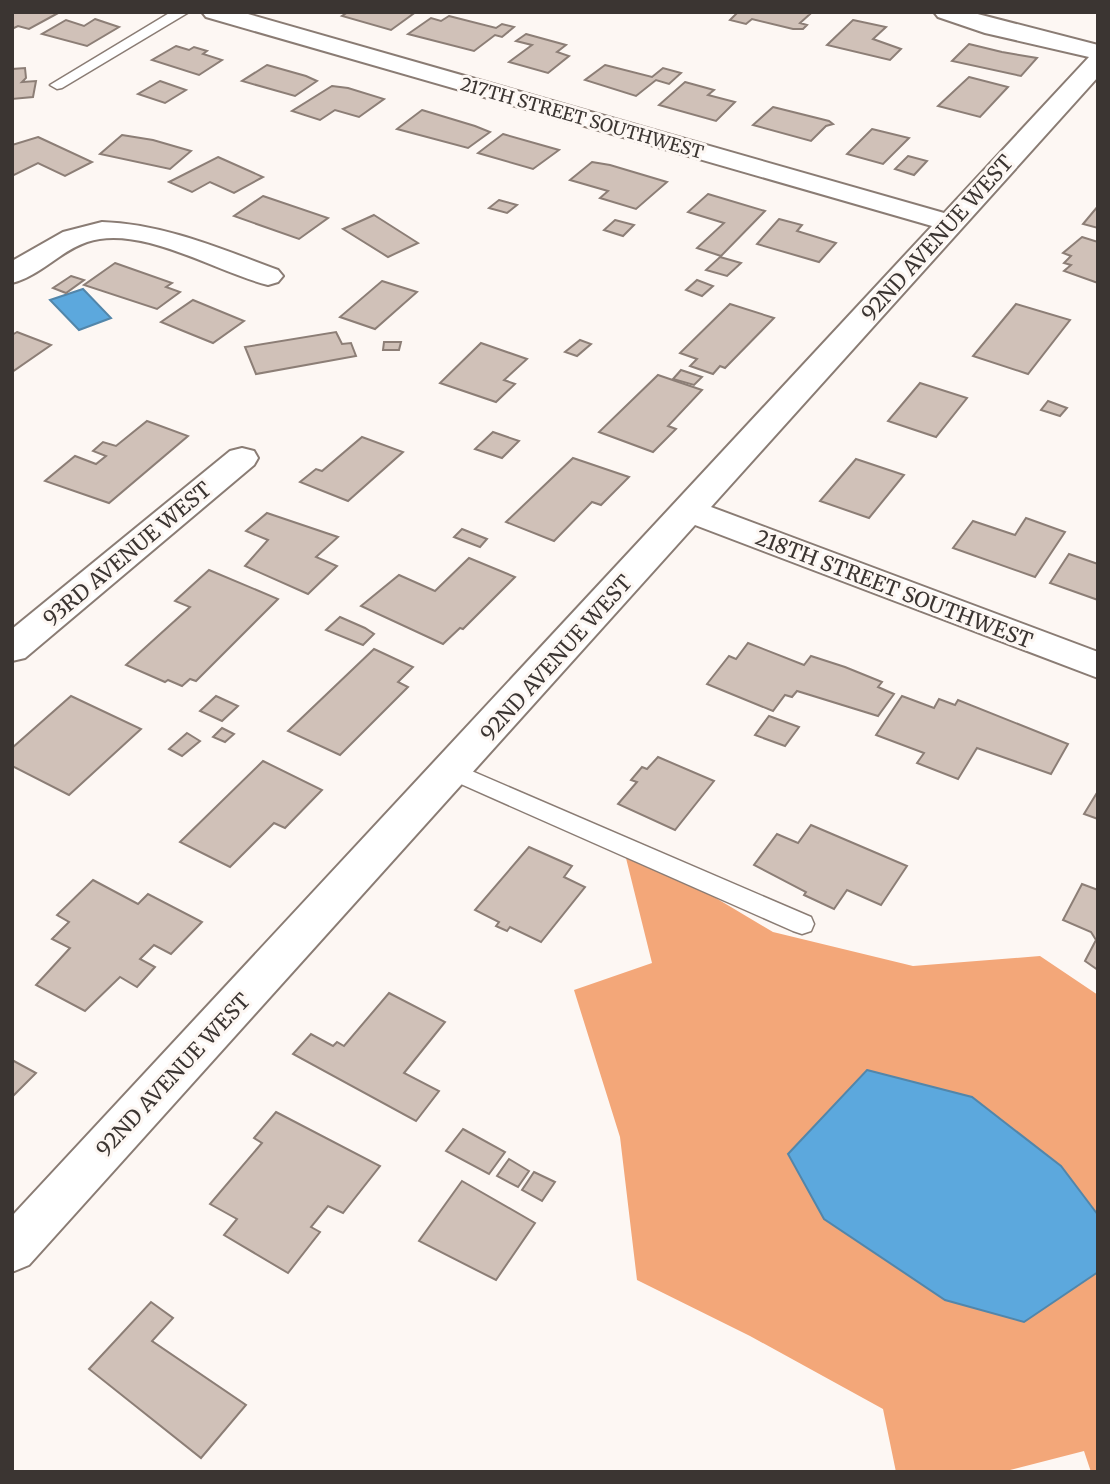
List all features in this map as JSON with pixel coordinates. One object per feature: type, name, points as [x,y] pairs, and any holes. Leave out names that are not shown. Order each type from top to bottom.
[{"type":"street","name":"217TH STREET SOUTHWEST","points":[[214,12],[950,223]]},
{"type":"street","points":[[946,12],[1097,62]]},
{"type":"street","name":"92ND AVENUE WEST","points":[[12,1250],[453,771],[1097,62]]},
{"type":"street","points":[[12,274],[53,247],[84,233],[109,230],[139,232],[268,276]]},
{"type":"street","name":"93RD AVENUE WEST","points":[[12,649],[242,458]]},
{"type":"street","name":"218TH STREET SOUTHWEST","points":[[690,511],[1098,666]]},
{"type":"lane","points":[[57,85],[182,12]]},
{"type":"lane","points":[[453,771],[802,924]]},
{"type":"shaded area","points":[[622,842],[773,932],[913,966],[1040,956],[1098,995],[1098,1472],[1091,1472],[1084,1451],[1002,1472],[896,1472],[883,1409],[750,1336],[637,1280],[620,1137],[574,990],[652,963]]},
{"type":"water","points":[[83,289],[111,318],[79,330],[50,300]]},
{"type":"water","points":[[867,1070],[972,1097],[1061,1166],[1098,1215],[1098,1272],[1024,1322],[945,1300],[824,1219],[788,1154]]},
{"type":"building","points":[[12,12],[60,12],[29,29],[18,26],[12,29]]},
{"type":"building","points":[[348,12],[413,14],[391,30],[342,16]]},
{"type":"building","points":[[738,12],[810,14],[800,23],[807,25],[803,29],[793,29],[752,19],[746,24],[730,20]]},
{"type":"building","points":[[449,16],[496,28],[502,24],[514,27],[502,37],[495,35],[474,51],[408,34],[431,18],[441,21]]},
{"type":"building","points":[[95,19],[119,27],[87,46],[42,34],[66,20],[84,26]]},
{"type":"building","points":[[853,20],[886,27],[873,39],[901,49],[890,60],[827,45]]},
{"type":"building","points":[[526,34],[566,45],[557,52],[569,56],[548,73],[509,62],[532,45],[516,41]]},
{"type":"building","points":[[969,44],[1037,58],[1021,76],[952,61]]},
{"type":"building","points":[[176,46],[189,50],[194,47],[207,51],[203,54],[222,60],[199,75],[152,60]]},
{"type":"building","points":[[267,65],[317,81],[295,96],[242,81]]},
{"type":"building","points":[[605,65],[652,77],[663,68],[681,73],[669,84],[656,80],[636,96],[585,80]]},
{"type":"building","points":[[25,68],[26,78],[22,82],[36,81],[33,97],[12,99],[12,69]]},
{"type":"building","points":[[969,77],[1008,87],[980,117],[938,106]]},
{"type":"building","points":[[160,81],[186,90],[165,103],[138,94]]},
{"type":"building","points":[[685,82],[714,90],[708,95],[735,102],[716,121],[659,105]]},
{"type":"building","points":[[332,86],[384,99],[359,117],[335,110],[320,120],[292,111]]},
{"type":"building","points":[[773,107],[833,124],[826,126],[811,141],[753,125]]},
{"type":"building","points":[[422,110],[490,132],[468,148],[397,129]]},
{"type":"building","points":[[872,129],[909,138],[883,164],[847,154]]},
{"type":"building","points":[[503,134],[559,150],[533,169],[478,153]]},
{"type":"building","points":[[122,135],[153,140],[191,151],[170,169],[100,154]]},
{"type":"building","points":[[38,137],[92,162],[65,176],[38,163],[12,176],[12,145]]},
{"type":"building","points":[[908,156],[927,161],[914,175],[895,169]]},
{"type":"building","points":[[218,157],[263,177],[234,193],[210,182],[192,192],[169,182]]},
{"type":"building","points":[[592,162],[667,182],[636,209],[600,198],[608,191],[570,180]]},
{"type":"building","points":[[708,194],[765,211],[721,256],[697,248],[724,223],[688,212]]},
{"type":"building","points":[[263,196],[328,218],[299,239],[234,216]]},
{"type":"building","points":[[499,200],[517,205],[507,213],[489,208]]},
{"type":"building","points":[[1098,206],[1098,228],[1083,224]]},
{"type":"building","points":[[374,215],[418,243],[388,257],[343,229]]},
{"type":"building","points":[[779,219],[802,225],[797,231],[836,243],[819,262],[757,244]]},
{"type":"building","points":[[615,220],[634,225],[623,236],[604,230]]},
{"type":"building","points":[[1082,237],[1098,242],[1098,283],[1064,271],[1071,265],[1064,263],[1071,256],[1063,253]]},
{"type":"building","points":[[720,257],[741,263],[727,276],[706,270]]},
{"type":"building","points":[[115,263],[172,283],[166,287],[180,292],[157,309],[84,285]]},
{"type":"building","points":[[71,276],[84,280],[66,293],[53,288]]},
{"type":"building","points":[[697,280],[713,286],[702,296],[686,290]]},
{"type":"building","points":[[382,281],[417,292],[375,329],[340,317]]},
{"type":"building","points":[[193,300],[244,321],[213,343],[161,322]]},
{"type":"building","points":[[730,304],[774,318],[725,368],[720,366],[713,374],[690,366],[697,359],[680,353]]},
{"type":"building","points":[[1016,304],[1070,320],[1028,374],[973,356]]},
{"type":"building","points":[[17,332],[51,345],[12,372],[12,335]]},
{"type":"building","points":[[336,332],[342,344],[351,343],[356,356],[256,374],[245,347]]},
{"type":"building","points":[[580,340],[591,344],[577,356],[565,352]]},
{"type":"building","points":[[384,342],[401,342],[399,350],[383,350]]},
{"type":"building","points":[[481,343],[527,359],[504,380],[515,384],[496,402],[440,383]]},
{"type":"building","points":[[681,370],[702,377],[694,385],[673,379]]},
{"type":"building","points":[[658,375],[702,390],[668,426],[676,429],[653,452],[599,432]]},
{"type":"building","points":[[920,383],[967,398],[936,437],[888,421]]},
{"type":"building","points":[[1048,401],[1067,408],[1060,416],[1041,410]]},
{"type":"building","points":[[147,421],[188,436],[109,503],[45,481],[75,456],[96,464],[106,456],[93,451],[103,442],[116,446]]},
{"type":"building","points":[[493,432],[519,441],[502,458],[475,449]]},
{"type":"building","points":[[362,437],[403,452],[348,501],[300,482],[316,469],[322,471]]},
{"type":"building","points":[[573,458],[629,477],[601,505],[592,502],[554,541],[506,522]]},
{"type":"building","points":[[856,459],[904,475],[869,518],[820,501]]},
{"type":"building","points":[[267,513],[338,537],[316,557],[337,566],[308,594],[245,566],[268,540],[246,531]]},
{"type":"building","points":[[1026,518],[1065,532],[1035,577],[953,548],[973,521],[1015,535]]},
{"type":"building","points":[[462,529],[487,539],[480,547],[454,537]]},
{"type":"building","points":[[1069,554],[1098,564],[1098,600],[1050,583]]},
{"type":"building","points":[[469,558],[515,577],[463,629],[460,628],[443,644],[361,606],[399,575],[435,591]]},
{"type":"building","points":[[209,570],[278,599],[196,681],[190,679],[182,686],[168,680],[165,682],[126,665],[190,607],[175,601]]},
{"type":"building","points":[[340,617],[374,634],[363,645],[326,630]]},
{"type":"building","points":[[748,643],[804,665],[811,656],[845,667],[882,682],[878,687],[894,694],[878,716],[797,691],[792,697],[785,695],[773,711],[707,684],[729,656],[736,659]]},
{"type":"building","points":[[374,649],[413,667],[398,682],[408,687],[340,755],[288,731]]},
{"type":"building","points":[[71,696],[141,729],[69,795],[12,766],[12,748]]},
{"type":"building","points":[[216,696],[238,706],[222,721],[200,711]]},
{"type":"building","points":[[902,696],[934,708],[939,699],[955,705],[958,700],[1068,744],[1051,774],[977,748],[958,779],[917,763],[924,753],[876,735]]},
{"type":"building","points":[[769,716],[799,727],[785,746],[755,735]]},
{"type":"building","points":[[222,728],[234,734],[225,742],[213,737]]},
{"type":"building","points":[[187,733],[200,741],[182,756],[169,749]]},
{"type":"building","points":[[658,757],[714,781],[675,830],[618,804],[637,782],[631,780],[642,767],[647,769]]},
{"type":"building","points":[[263,761],[322,790],[285,828],[274,823],[230,867],[180,842]]},
{"type":"building","points":[[1098,791],[1098,819],[1084,814]]},
{"type":"building","points":[[811,825],[907,866],[881,905],[847,890],[834,909],[804,895],[806,892],[754,865],[777,834],[798,843]]},
{"type":"building","points":[[529,847],[572,866],[564,877],[585,887],[541,942],[510,927],[507,931],[496,926],[499,922],[475,910]]},
{"type":"building","points":[[93,880],[138,904],[148,894],[202,922],[171,954],[154,945],[140,959],[155,967],[137,987],[120,977],[85,1011],[36,985],[70,948],[52,939],[69,922],[57,915]]},
{"type":"building","points":[[1082,884],[1098,890],[1098,970],[1085,961],[1096,940],[1091,932],[1063,920]]},
{"type":"building","points":[[389,993],[445,1022],[404,1073],[439,1091],[416,1121],[293,1054],[311,1034],[333,1046],[337,1042],[344,1046]]},
{"type":"building","points":[[12,1060],[36,1073],[12,1097]]},
{"type":"building","points":[[276,1112],[380,1166],[343,1213],[328,1206],[311,1227],[320,1232],[288,1273],[224,1235],[237,1219],[210,1204],[262,1143],[254,1138]]},
{"type":"building","points":[[463,1129],[505,1152],[489,1174],[446,1151]]},
{"type":"building","points":[[509,1159],[529,1171],[518,1187],[497,1176]]},
{"type":"building","points":[[534,1172],[555,1182],[542,1201],[522,1190]]},
{"type":"building","points":[[462,1181],[535,1223],[496,1280],[419,1241]]},
{"type":"building","points":[[151,1302],[173,1318],[152,1341],[246,1405],[201,1458],[89,1369]]}]
